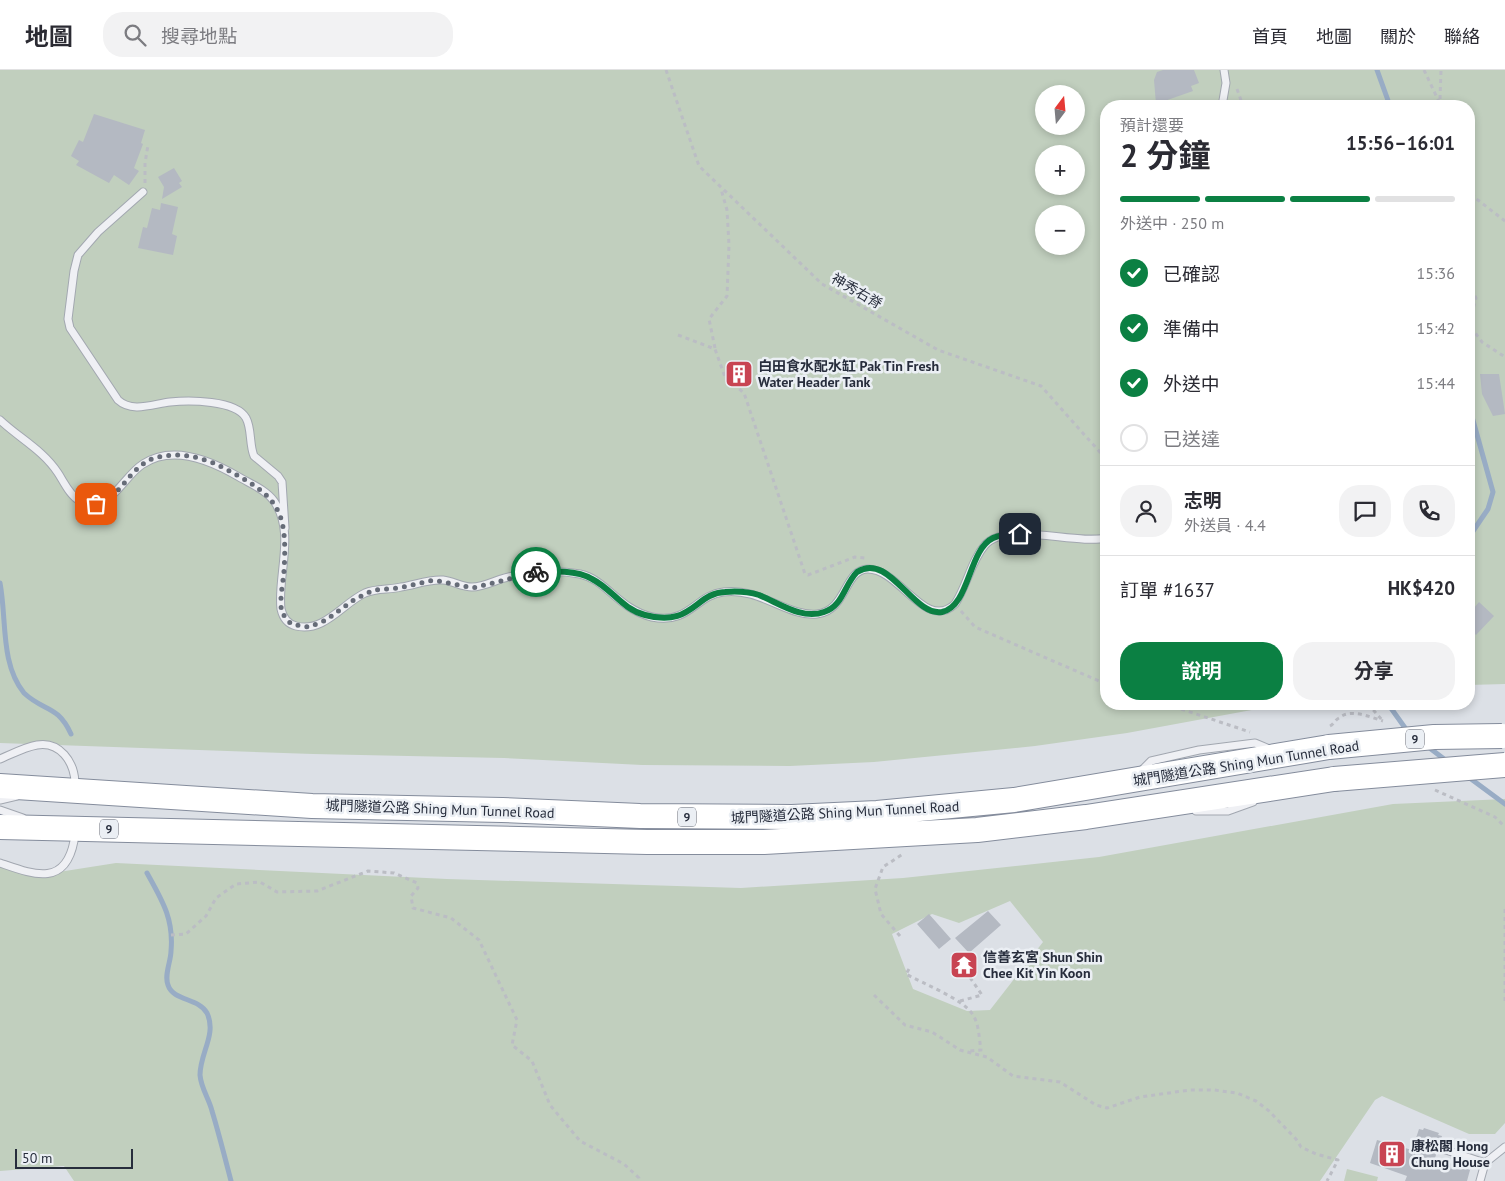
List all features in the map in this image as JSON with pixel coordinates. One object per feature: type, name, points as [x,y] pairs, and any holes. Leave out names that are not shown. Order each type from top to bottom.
[{"type":"highway","name":"城門隧道公路 Shing Mun Tunnel Road","points":[[0,786],[312,806],[747,818],[877,813],[967,806],[1132,782],[1284,754],[1326,738],[1505,736]]},
{"type":"highway","name":"城門隧道公路 Shing Mun Tunnel Road","points":[[0,827],[647,842],[764,842],[925,834],[1024,825],[1277,791],[1334,779],[1505,765]]},
{"type":"lane","points":[[1223,100],[1226,83],[1224,70]]},
{"type":"lane","points":[[143,192],[98,232],[78,255],[68,319],[70,328],[118,400],[126,406],[137,407],[179,401],[229,405],[240,411],[247,420],[254,456],[278,476],[282,482],[286,520],[282,609],[288,622],[304,627],[322,623],[355,599],[374,590],[399,588],[434,580],[473,588],[510,577],[546,572],[587,576],[596,581],[627,608],[660,618],[682,615],[713,595],[726,592],[755,594],[797,611],[817,614],[834,607],[857,572],[870,569],[893,578],[921,604],[931,610],[943,611],[955,604],[983,547],[994,538],[1020,534],[1076,540],[1100,538]]},
{"type":"lane","points":[[0,420],[46,456],[71,493],[82,502],[92,504],[106,500],[134,471],[152,459],[169,455],[194,457],[224,468],[270,496],[280,513],[284,536]]},
{"type":"lane","points":[[0,759],[35,745],[52,746],[61,751],[69,760],[74,770],[75,782]]},
{"type":"lane","points":[[0,800],[41,790]]},
{"type":"lane","points":[[1150,807],[1185,811],[1228,811],[1260,800]]},
{"type":"lane","points":[[0,810],[48,828]]},
{"type":"lane","points":[[0,863],[33,874],[50,874],[64,865],[71,853],[74,841]]},
{"type":"lane","points":[[1480,1181],[1485,1163],[1505,1147]]},
{"type":"lane","points":[[1443,1148],[1485,1163]]},
{"type":"path","name":"神秀右脊","points":[[666,70],[698,166],[822,284],[938,350],[1041,386],[1100,452]]},
{"type":"path","points":[[1424,70],[1438,100]]},
{"type":"path","points":[[1440,100],[1442,70]]},
{"type":"path","points":[[1230,86],[1237,89],[1241,100]]},
{"type":"path","points":[[143,192],[147,179],[145,163],[148,144]]},
{"type":"path","points":[[720,187],[727,210],[729,244],[727,296],[709,319],[715,349],[725,377],[744,393],[805,574],[808,576],[858,556],[866,559],[870,569]]},
{"type":"path","points":[[1475,198],[1505,221]]},
{"type":"path","points":[[1475,333],[1482,342],[1505,357]]},
{"type":"path","points":[[678,335],[715,349]]},
{"type":"path","points":[[955,604],[975,627],[1100,681]]},
{"type":"path","points":[[1184,710],[1254,734]]},
{"type":"path","points":[[1326,738],[1339,717],[1348,714],[1357,714],[1383,721]]},
{"type":"path","points":[[900,936],[881,914],[875,889],[883,867],[906,852],[925,834]]},
{"type":"path","points":[[171,935],[186,934],[206,916],[216,898],[236,884],[260,882],[277,892],[318,891],[368,871],[394,873],[417,883],[418,888],[411,896],[413,908],[451,918],[479,940],[518,1020],[512,1045],[532,1061],[550,1105],[580,1141],[624,1164],[639,1178],[639,1181]]},
{"type":"path","points":[[1505,909],[1505,1001]]},
{"type":"path","points":[[910,969],[906,974],[959,1001],[973,1015],[981,1050],[965,1051]]},
{"type":"path","points":[[959,1001],[982,995],[969,976]]},
{"type":"path","points":[[874,995],[905,1025],[932,1032],[955,1047],[965,1051],[988,1056],[1019,1078],[1064,1084],[1101,1107],[1117,1106],[1140,1097],[1197,1089],[1229,1091],[1245,1096],[1273,1115],[1296,1139],[1301,1147],[1316,1154],[1338,1160],[1328,1181]]},
{"type":"green space","points":[[0,70],[1505,70],[1505,684],[1475,685],[1475,100],[1100,100],[1100,710],[1252,710],[1127,733],[1035,746],[874,762],[790,766],[642,765],[504,758],[313,754],[0,743]]},
{"type":"green space","points":[[1505,799],[1505,1123],[1495,1134],[1469,1134],[1382,1096],[1375,1100],[1320,1181],[74,1181],[64,1166],[0,1171],[0,864],[46,874],[116,863],[447,879],[741,888],[903,878],[1099,857],[1393,804]],"holes":[[[1010,901],[1043,942],[990,1010],[967,1011],[913,989],[892,934],[932,914],[959,923]]]},
{"type":"green space","points":[[1347,1169],[1378,1177],[1377,1181],[1344,1181]]},
{"type":"building","points":[[1163,70],[1194,70],[1199,83],[1191,86],[1193,91],[1167,100],[1156,100],[1154,80],[1157,72]]},
{"type":"building","points":[[94,114],[145,130],[141,143],[143,144],[134,168],[139,171],[129,185],[114,175],[109,183],[76,165],[79,161],[71,156],[79,140],[83,142]]},
{"type":"building","points":[[174,168],[182,181],[179,183],[182,187],[162,199],[164,187],[158,177]]},
{"type":"building","points":[[161,203],[178,207],[172,234],[177,236],[173,255],[138,248],[143,227],[147,228],[152,208],[160,210]]},
{"type":"building","name":"白田食水配水缸 Pak Tin Fresh Water Header Tank","points":[[739,363],[750,376],[738,385],[727,372]]},
{"type":"building","points":[[1480,374],[1499,374],[1505,414],[1493,416],[1482,394]]},
{"type":"building","points":[[1479,602],[1494,616],[1476,635],[1475,634],[1475,607]]},
{"type":"building","points":[[988,911],[1001,925],[969,953],[955,938]]},
{"type":"building","points":[[929,914],[951,939],[939,949],[917,924]]},
{"type":"building","name":"康松閣 Hong Chung House","points":[[1424,1128],[1439,1133],[1438,1135],[1442,1136],[1435,1158],[1470,1170],[1467,1181],[1405,1181],[1407,1176],[1370,1163],[1377,1140],[1412,1150],[1419,1129],[1423,1130]]},
{"type":"waterway","points":[[1377,70],[1388,100]]},
{"type":"waterway","points":[[1475,428],[1493,492],[1488,509],[1475,528]]},
{"type":"waterway","points":[[0,583],[8,655],[16,681],[24,693],[31,699],[61,718],[71,734]]},
{"type":"waterway","points":[[1392,710],[1408,732]]},
{"type":"waterway","points":[[1427,746],[1448,762]]},
{"type":"waterway","points":[[1467,776],[1505,804]]},
{"type":"waterway","points":[[147,873],[166,910],[171,929],[168,985],[175,994],[203,1008],[210,1021],[209,1036],[202,1059],[200,1075],[215,1120],[231,1181]]},
{"type":"way so far","points":[[96,504],[111,497],[134,471],[144,463],[169,455],[181,455],[205,460],[224,468],[262,491],[270,496],[276,504],[283,527],[285,548],[282,613],[288,622],[299,627],[309,627],[322,623],[355,599],[374,590],[399,588],[434,580],[449,581],[473,588],[502,579],[536,572]]},
{"type":"place","name":"白田食水配水缸 Pak Tin Fresh Water Header Tank","points":[[739,374]]},
{"type":"place","name":"信善玄宮 Shun Shin Chee Kit Yin Koon","points":[[964,965]]},
{"type":"place","name":"康松閣 Hong Chung House","points":[[1392,1154]]},
{"type":"route","points":[[536,572],[572,573],[587,576],[596,581],[627,608],[654,618],[664,618],[682,615],[720,592],[755,594],[797,611],[821,614],[831,610],[836,605],[857,572],[873,569],[893,578],[928,609],[940,612],[951,608],[960,597],[986,543],[994,538],[1020,534]]}]
